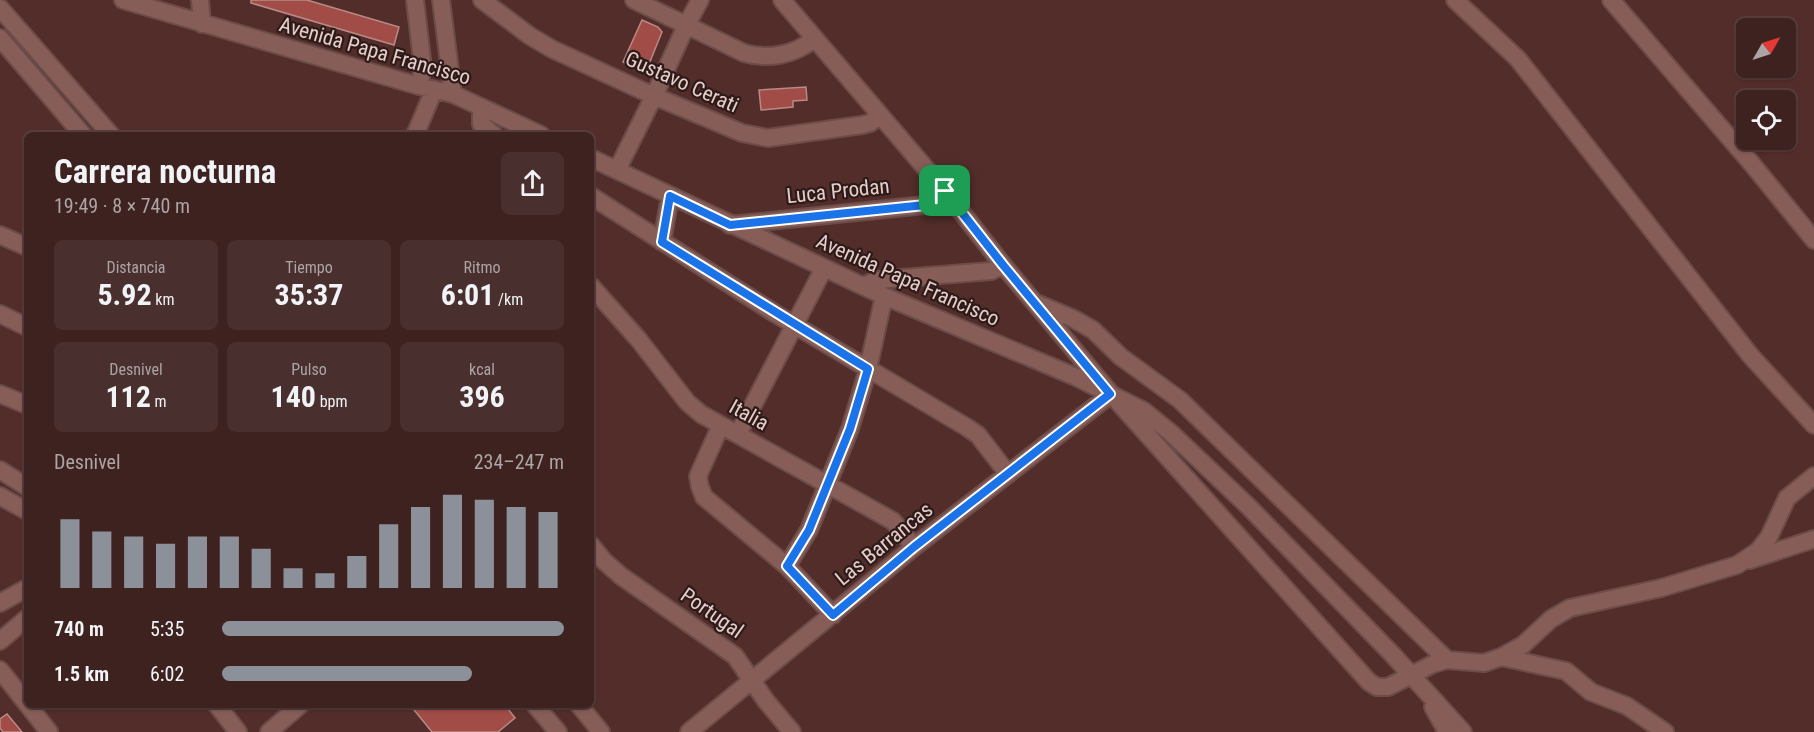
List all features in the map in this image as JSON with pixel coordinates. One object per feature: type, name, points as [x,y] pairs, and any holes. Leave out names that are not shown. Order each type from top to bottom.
[{"type":"street","name":"Avenida Papa Francisco","points":[[123,0],[453,94],[535,132]]},
{"type":"street","points":[[200,0],[202,24]]},
{"type":"street","points":[[415,0],[426,88],[416,132]]},
{"type":"street","points":[[441,0],[453,94]]},
{"type":"street","name":"Gustavo Cerati","points":[[482,0],[530,36],[545,44],[654,96],[742,133],[768,138],[862,125],[870,123],[879,116]]},
{"type":"street","points":[[634,0],[744,53],[755,56],[768,57],[801,50],[814,39]]},
{"type":"street","points":[[617,170],[700,0]]},
{"type":"street","points":[[783,0],[879,116],[945,191],[1110,394],[1369,682],[1377,687],[1388,687],[1433,664],[1447,660],[1484,663],[1502,657],[1523,645],[1551,619],[1570,608],[1661,588],[1814,539]]},
{"type":"street","points":[[1455,0],[1524,66],[1750,355],[1814,425]]},
{"type":"street","points":[[1611,0],[1814,240]]},
{"type":"street","points":[[0,8],[108,132]]},
{"type":"street","points":[[0,38],[80,132]]},
{"type":"street","points":[[481,107],[481,124],[490,132]]},
{"type":"street","name":"Avenida Papa Francisco","points":[[594,159],[884,296],[1076,377],[1144,411],[1171,433],[1248,506],[1424,690]]},
{"type":"street","name":"Luca Prodan","points":[[730,225],[925,205],[933,202],[945,191]]},
{"type":"street","points":[[662,242],[670,196]]},
{"type":"street","points":[[594,198],[794,325],[978,435],[1008,474]]},
{"type":"street","points":[[0,235],[24,246]]},
{"type":"street","points":[[863,286],[877,280],[991,271],[1003,265]]},
{"type":"street","points":[[738,434],[824,268]]},
{"type":"street","name":"Italia","points":[[594,289],[639,340],[687,402],[701,414],[893,520],[914,547]]},
{"type":"street","points":[[787,566],[809,530],[850,429],[868,369],[884,296]]},
{"type":"street","points":[[1034,302],[1093,330],[1121,357],[1180,400],[1447,660]]},
{"type":"street","points":[[0,314],[24,326]]},
{"type":"street","points":[[0,394],[24,404]]},
{"type":"street","name":"Las Barrancas","points":[[689,732],[914,547],[1110,394]]},
{"type":"street","points":[[721,425],[698,476],[704,497],[787,566],[833,615]]},
{"type":"street","points":[[0,470],[24,485]]},
{"type":"street","points":[[1740,563],[1758,551],[1769,537],[1787,498],[1814,476]]},
{"type":"street","points":[[0,496],[24,509]]},
{"type":"street","name":"Portugal","points":[[594,549],[621,576],[735,656],[766,701],[792,732]]},
{"type":"street","points":[[0,603],[24,590]]},
{"type":"street","points":[[0,641],[24,621]]},
{"type":"street","points":[[1502,657],[1566,671],[1591,692],[1627,706],[1665,732]]},
{"type":"street","points":[[0,670],[24,701]]},
{"type":"street","points":[[1424,690],[1448,732]]},
{"type":"street","points":[[1424,690],[1452,717],[1463,732]]},
{"type":"street","points":[[29,708],[49,732]]},
{"type":"street","points":[[219,708],[238,732]]},
{"type":"street","points":[[268,732],[296,708]]},
{"type":"street","points":[[538,708],[558,732]]},
{"type":"street","points":[[581,708],[601,732]]},
{"type":"building","points":[[251,0],[307,0],[399,27],[394,45],[251,3]]},
{"type":"building","points":[[642,20],[658,27],[662,32],[649,64],[636,67],[623,62]]},
{"type":"building","points":[[806,87],[807,100],[793,101],[793,107],[761,110],[759,90]]},
{"type":"building","points":[[412,708],[507,708],[515,718],[498,732],[432,732]]},
{"type":"building","points":[[7,714],[22,732],[3,732],[0,728],[0,719]]},
{"type":"route","points":[[945,191],[1110,394],[914,547],[833,615],[787,566],[809,530],[850,429],[868,369],[662,242],[670,196],[730,225],[925,205],[933,202],[945,191]]}]
